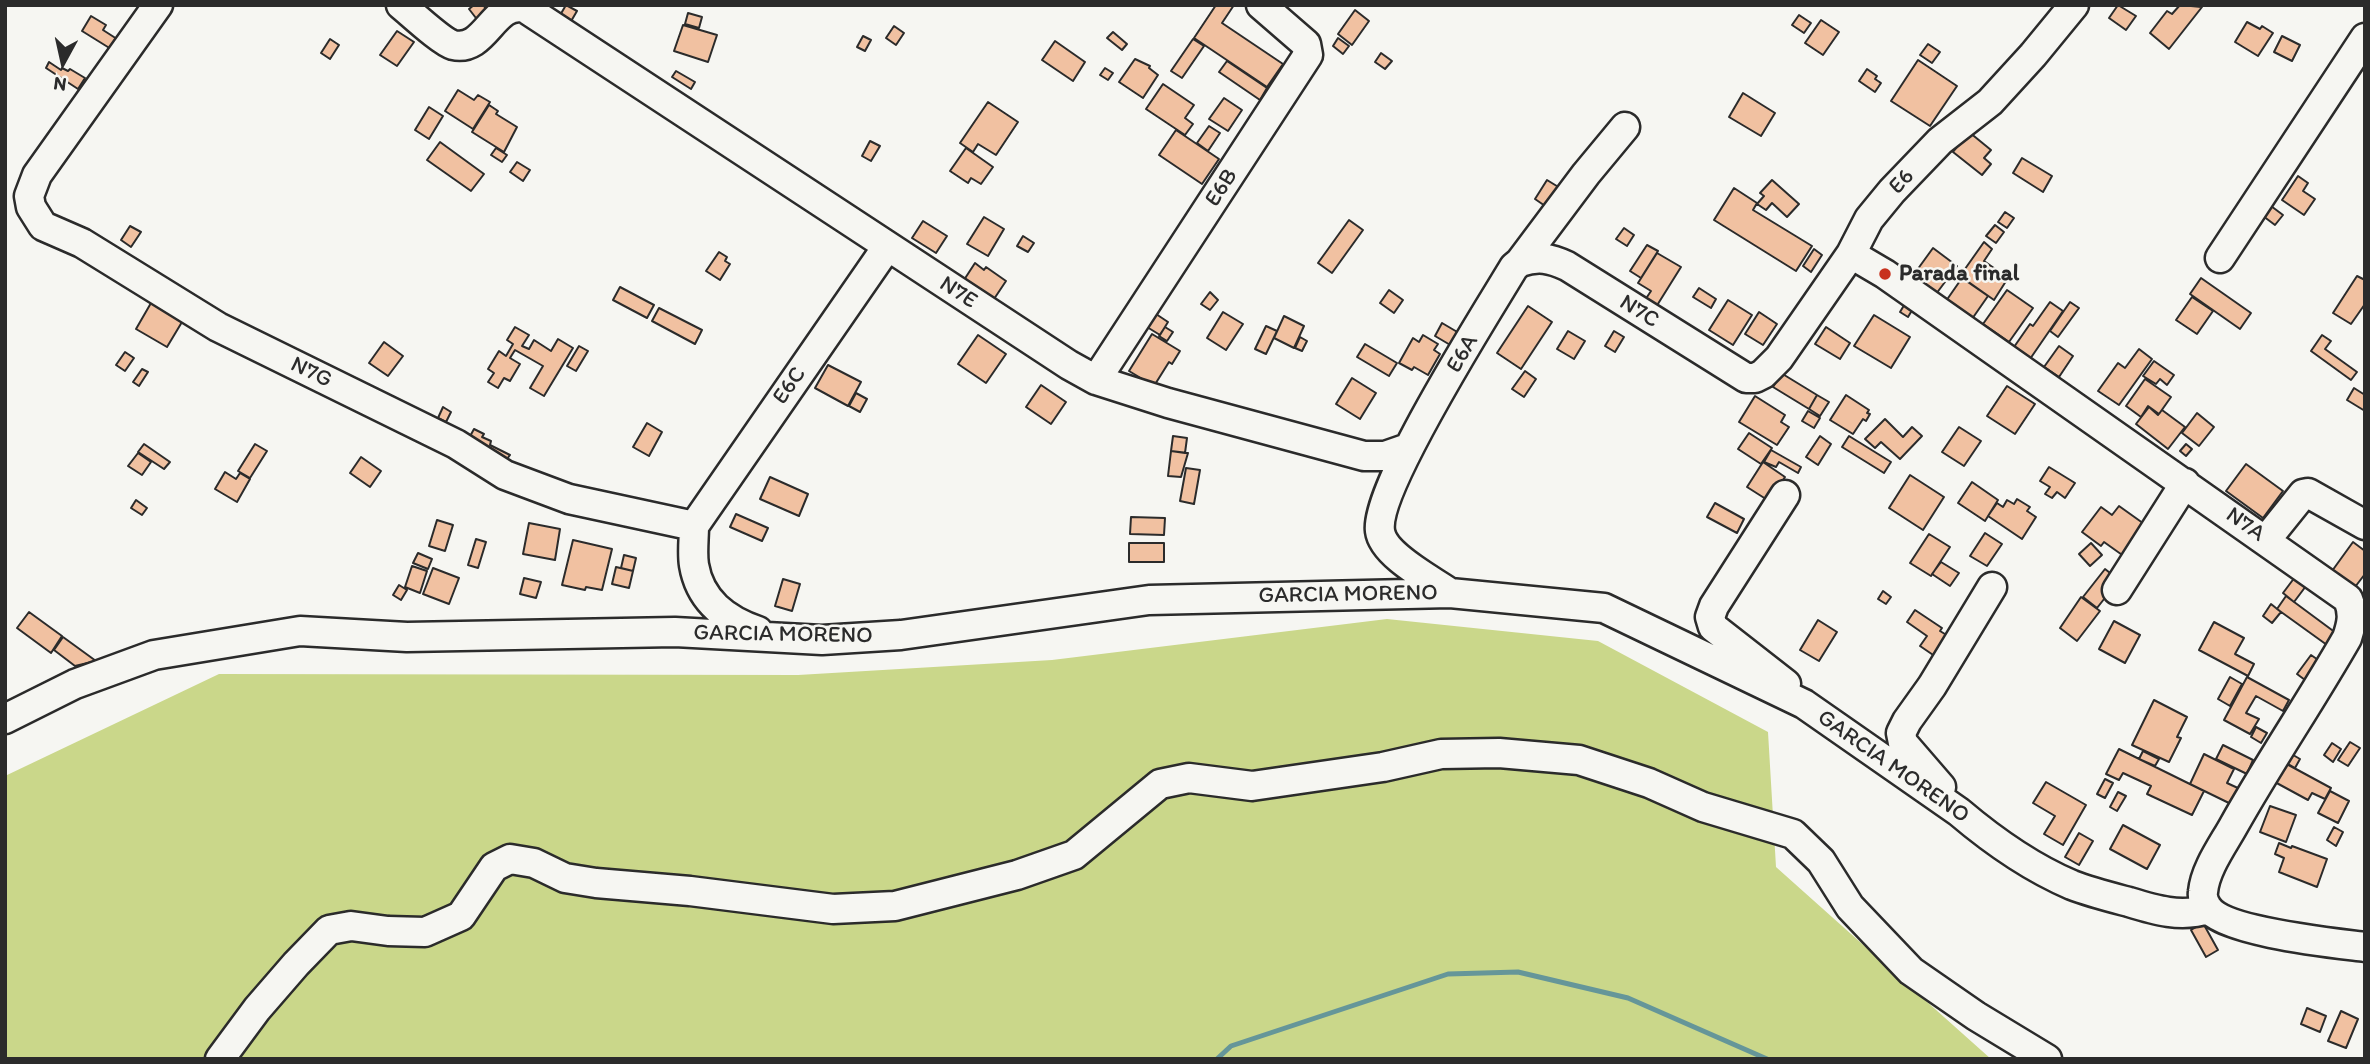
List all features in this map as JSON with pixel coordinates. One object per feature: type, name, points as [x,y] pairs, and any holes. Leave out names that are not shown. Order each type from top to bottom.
[{"type":"street","name":"N7G","points":[[158,5],[37,175],[29,196],[36,218],[43,226],[82,243],[218,327],[456,444],[505,475],[569,499],[694,526]]},
{"type":"street","name":"N7E","points":[[401,5],[447,42],[462,46],[486,31],[505,8],[525,8],[887,247],[1096,380],[1168,403],[1364,456],[1385,456],[1408,449]]},
{"type":"street","name":"E6B","points":[[1096,380],[1308,55],[1306,44],[1261,5]]},
{"type":"street","name":"E6","points":[[1755,378],[1779,358],[1851,254],[1869,219],[1892,191],[1940,141],[1990,102],[2074,5]]},
{"type":"street","points":[[2220,258],[2365,38]]},
{"type":"street","name":"E6A","points":[[1408,449],[1514,267],[1625,127]]},
{"type":"street","name":"E6C","points":[[694,526],[887,247]]},
{"type":"street","name":"N7A","points":[[1851,254],[1885,274],[2348,599],[2353,612],[2352,624],[2335,659],[2265,770],[2222,846],[2203,890],[2208,909]]},
{"type":"street","name":"N7C","points":[[1520,262],[1540,257],[1567,266],[1746,378],[1755,378]]},
{"type":"street","points":[[1408,449],[1381,512],[1380,532],[1387,548],[1450,593]]},
{"type":"street","points":[[2117,590],[2185,483]]},
{"type":"street","points":[[2266,540],[2303,494],[2308,492],[2365,526]]},
{"type":"street","points":[[1785,495],[1714,606],[1710,617],[1713,627],[1773,671],[1804,704]]},
{"type":"street","points":[[694,526],[694,565],[705,597],[714,608],[741,625],[776,638]]},
{"type":"street","points":[[1959,812],[1938,782],[1903,743],[1900,733],[1993,587]]},
{"type":"street","name":"GARCIA MORENO","points":[[5,719],[75,684],[154,655],[300,631],[407,637],[675,632],[822,640],[901,635],[1149,600],[1450,593],[1604,608],[1804,704],[1959,812],[1981,831],[2050,874],[2074,885],[2181,915],[2208,909]]},
{"type":"street","points":[[220,1059],[257,1009],[329,930],[351,926],[425,932],[461,916],[494,867],[510,859],[534,863],[565,878],[596,883],[690,891],[833,909],[895,906],[1017,875],[1074,855],[1160,785],[1189,778],[1252,786],[1383,767],[1441,754],[1499,753],[1579,760],[1649,783],[1703,807],[1793,834],[1821,861],[1850,907],[1911,971],[1976,1016],[2047,1059]]},
{"type":"street","points":[[2208,909],[2227,921],[2244,927],[2365,947]]},
{"type":"green space","points":[[1387,619],[1598,641],[1768,732],[1776,867],[1991,1059],[5,1059],[5,776],[219,674],[798,675],[1052,660]]},
{"type":"building","points":[[474,5],[483,5],[490,13],[479,22],[469,9]]},
{"type":"building","points":[[566,5],[577,11],[570,23],[559,17]]},
{"type":"building","points":[[1216,5],[1234,5],[1222,23],[1283,64],[1267,87],[1194,38]]},
{"type":"building","points":[[2118,5],[2136,16],[2126,30],[2109,18]]},
{"type":"building","points":[[2180,5],[2202,7],[2169,49],[2150,33],[2167,11],[2172,14]]},
{"type":"building","points":[[1355,10],[1369,21],[1352,45],[1338,34]]},
{"type":"building","points":[[688,13],[702,17],[699,28],[685,24]]},
{"type":"building","points":[[1799,15],[1811,23],[1804,33],[1792,25]]},
{"type":"building","points":[[91,16],[106,25],[103,30],[117,39],[111,49],[82,31]]},
{"type":"building","points":[[1821,20],[1839,32],[1823,55],[1805,43]]},
{"type":"building","points":[[2247,22],[2260,29],[2262,26],[2273,33],[2258,56],[2235,42]]},
{"type":"building","points":[[683,25],[717,35],[708,62],[674,51]]},
{"type":"building","points":[[894,26],[904,33],[896,45],[886,38]]},
{"type":"building","points":[[397,31],[414,42],[397,66],[380,55]]},
{"type":"building","points":[[1113,32],[1127,44],[1122,50],[1107,38]]},
{"type":"building","points":[[863,36],[871,40],[865,51],[857,47]]},
{"type":"building","points":[[2282,36],[2300,45],[2292,61],[2274,52]]},
{"type":"building","points":[[1338,38],[1349,46],[1343,54],[1333,46]]},
{"type":"building","points":[[330,39],[339,45],[330,59],[321,53]]},
{"type":"building","points":[[1193,39],[1204,46],[1182,78],[1171,71]]},
{"type":"building","points":[[1055,41],[1085,62],[1073,81],[1042,60]]},
{"type":"building","points":[[1928,44],[1940,52],[1932,63],[1920,55]]},
{"type":"building","points":[[1381,53],[1392,61],[1385,69],[1375,62]]},
{"type":"building","points":[[1135,59],[1150,66],[1158,75],[1143,98],[1119,82]]},
{"type":"building","points":[[1918,60],[1957,86],[1930,126],[1891,101]]},
{"type":"building","points":[[1227,61],[1267,88],[1260,100],[1219,72]]},
{"type":"building","points":[[49,62],[61,70],[70,69],[85,78],[78,89],[46,68]]},
{"type":"building","points":[[1105,68],[1113,73],[1108,80],[1100,75]]},
{"type":"building","points":[[1867,69],[1877,76],[1875,79],[1881,83],[1875,92],[1859,81]]},
{"type":"building","points":[[676,71],[695,82],[691,89],[672,77]]},
{"type":"building","points":[[1163,84],[1194,105],[1185,118],[1193,124],[1185,135],[1146,109]]},
{"type":"building","points":[[458,90],[474,100],[478,95],[490,102],[473,129],[445,111]]},
{"type":"building","points":[[1743,93],[1775,113],[1761,136],[1729,117]]},
{"type":"building","points":[[1224,98],[1242,110],[1228,131],[1209,119]]},
{"type":"building","points":[[988,102],[1018,122],[996,155],[978,144],[973,152],[960,143]]},
{"type":"building","points":[[489,105],[498,111],[496,114],[517,127],[504,152],[472,132]]},
{"type":"building","points":[[429,107],[443,116],[429,139],[415,130]]},
{"type":"building","points":[[1209,126],[1220,133],[1208,151],[1197,143]]},
{"type":"building","points":[[1176,130],[1219,159],[1202,184],[1159,155]]},
{"type":"building","points":[[1969,132],[1991,150],[1984,158],[1991,164],[1982,175],[1953,152]]},
{"type":"building","points":[[870,141],[880,146],[871,161],[862,156]]},
{"type":"building","points":[[440,142],[484,174],[471,191],[427,160]]},
{"type":"building","points":[[496,148],[507,155],[502,162],[491,155]]},
{"type":"building","points":[[966,148],[993,167],[981,184],[971,178],[968,183],[950,171]]},
{"type":"building","points":[[2022,158],[2052,176],[2043,192],[2013,173]]},
{"type":"building","points":[[517,162],[530,170],[523,181],[510,172]]},
{"type":"building","points":[[2298,176],[2308,183],[2303,191],[2315,199],[2304,215],[2282,200]]},
{"type":"building","points":[[1547,180],[1560,188],[1548,208],[1535,199]]},
{"type":"building","points":[[1772,180],[1799,204],[1787,217],[1772,203],[1766,210],[1757,204],[1764,196],[1760,193]]},
{"type":"building","points":[[1734,188],[1757,203],[1753,210],[1812,246],[1796,271],[1714,220]]},
{"type":"building","points":[[2263,200],[2283,215],[2275,225],[2255,210]]},
{"type":"building","points":[[2005,212],[2014,218],[2007,228],[1998,222]]},
{"type":"building","points":[[984,217],[1004,229],[988,256],[967,244]]},
{"type":"building","points":[[1349,220],[1363,230],[1332,273],[1318,263]]},
{"type":"building","points":[[923,221],[947,236],[936,253],[912,238]]},
{"type":"building","points":[[1995,225],[2004,232],[1996,243],[1986,236]]},
{"type":"building","points":[[130,226],[141,232],[131,247],[121,240]]},
{"type":"building","points":[[1624,228],[1634,235],[1627,246],[1616,239]]},
{"type":"building","points":[[1023,236],[1034,243],[1028,252],[1017,246]]},
{"type":"building","points":[[1984,242],[1992,249],[1984,261],[2008,278],[1994,300],[1960,276]]},
{"type":"building","points":[[1647,245],[1658,251],[1641,278],[1630,271]]},
{"type":"building","points":[[1933,248],[1957,266],[1936,294],[1912,277]]},
{"type":"building","points":[[1814,249],[1822,255],[1811,272],[1803,266]]},
{"type":"building","points":[[719,252],[727,257],[725,261],[730,264],[720,280],[706,271]]},
{"type":"building","points":[[1657,253],[1681,267],[1656,307],[1645,300],[1651,291],[1638,283]]},
{"type":"building","points":[[975,263],[1006,281],[992,302],[962,283]]},
{"type":"building","points":[[2357,276],[2365,280],[2365,304],[2351,324],[2333,313]]},
{"type":"building","points":[[1962,278],[1988,296],[1972,319],[1946,301]]},
{"type":"building","points":[[2201,278],[2251,313],[2240,329],[2190,294]]},
{"type":"building","points":[[620,287],[654,305],[647,318],[613,300]]},
{"type":"building","points":[[1699,288],[1716,299],[1711,308],[1693,297]]},
{"type":"building","points":[[1389,290],[1403,300],[1394,313],[1380,303]]},
{"type":"building","points":[[2007,290],[2033,308],[2009,342],[1983,324]]},
{"type":"building","points":[[1210,292],[1218,300],[1210,310],[1201,304]]},
{"type":"building","points":[[2192,297],[2213,311],[2197,334],[2176,320]]},
{"type":"building","points":[[1728,300],[1752,315],[1733,345],[1709,330]]},
{"type":"building","points":[[1906,302],[1914,307],[1908,317],[1900,312]]},
{"type":"building","points":[[2050,302],[2063,311],[2030,359],[2014,347]]},
{"type":"building","points":[[2070,302],[2079,308],[2058,337],[2050,331]]},
{"type":"building","points":[[151,303],[182,322],[167,347],[136,329]]},
{"type":"building","points":[[1528,306],[1552,322],[1521,369],[1497,353]]},
{"type":"building","points":[[659,308],[702,330],[695,344],[652,321]]},
{"type":"building","points":[[1223,312],[1243,324],[1226,350],[1207,338]]},
{"type":"building","points":[[1759,312],[1777,324],[1763,345],[1745,334]]},
{"type":"building","points":[[1156,314],[1168,322],[1160,335],[1147,327]]},
{"type":"building","points":[[1874,315],[1910,337],[1891,368],[1854,346]]},
{"type":"building","points":[[1284,316],[1304,326],[1294,348],[1274,338]]},
{"type":"building","points":[[1442,323],[1459,333],[1452,346],[1435,336]]},
{"type":"building","points":[[1266,326],[1277,331],[1266,354],[1255,349]]},
{"type":"building","points":[[515,327],[529,335],[522,346],[529,349],[534,340],[551,351],[558,339],[573,348],[544,396],[530,388],[543,366],[515,350],[510,358],[520,364],[510,381],[504,378],[498,388],[488,382],[494,373],[488,369],[499,351],[506,356],[513,344],[507,340]]},
{"type":"building","points":[[1165,327],[1173,332],[1167,341],[1159,336]]},
{"type":"building","points":[[1826,327],[1850,343],[1840,359],[1815,344]]},
{"type":"building","points":[[1568,331],[1585,341],[1574,359],[1557,349]]},
{"type":"building","points":[[1614,331],[1624,337],[1615,352],[1605,346]]},
{"type":"building","points":[[1152,334],[1180,351],[1172,364],[1169,362],[1154,386],[1129,371]]},
{"type":"building","points":[[978,335],[1006,354],[986,383],[958,364]]},
{"type":"building","points":[[1423,335],[1438,344],[1434,350],[1440,354],[1428,375],[1399,363],[1413,338],[1419,342]]},
{"type":"building","points":[[2322,335],[2331,341],[2325,349],[2357,372],[2351,380],[2311,351]]},
{"type":"building","points":[[1300,337],[1307,341],[1302,351],[1295,348]]},
{"type":"building","points":[[384,342],[403,356],[388,376],[369,363]]},
{"type":"building","points":[[1365,344],[1397,363],[1389,376],[1357,357]]},
{"type":"building","points":[[579,346],[588,351],[576,371],[567,366]]},
{"type":"building","points":[[2059,346],[2073,356],[2059,377],[2044,367]]},
{"type":"building","points":[[2139,349],[2152,359],[2119,405],[2098,391],[2118,363],[2125,368]]},
{"type":"building","points":[[125,352],[134,358],[125,371],[116,365]]},
{"type":"building","points":[[2154,361],[2174,375],[2167,385],[2160,379],[2156,384],[2143,376]]},
{"type":"building","points":[[828,365],[861,382],[848,406],[815,388]]},
{"type":"building","points":[[142,369],[148,372],[139,386],[133,382]]},
{"type":"building","points":[[1525,371],[1536,379],[1524,397],[1512,389]]},
{"type":"building","points":[[1781,373],[1817,395],[1809,409],[1773,387]]},
{"type":"building","points":[[1352,378],[1376,393],[1360,419],[1336,404]]},
{"type":"building","points":[[2145,379],[2171,397],[2159,414],[2148,406],[2141,417],[2126,406]]},
{"type":"building","points":[[1041,385],[1066,402],[1051,424],[1026,407]]},
{"type":"building","points":[[2007,386],[2035,404],[2015,434],[1987,416]]},
{"type":"building","points":[[2354,388],[2365,395],[2365,411],[2347,400]]},
{"type":"building","points":[[856,393],[867,399],[860,412],[849,406]]},
{"type":"building","points":[[1817,395],[1829,402],[1820,416],[1809,409]]},
{"type":"building","points":[[1846,395],[1869,410],[1867,413],[1870,414],[1853,434],[1830,420]]},
{"type":"building","points":[[1755,396],[1785,415],[1781,422],[1789,427],[1777,445],[1739,422]]},
{"type":"building","points":[[443,407],[451,412],[446,422],[438,418]]},
{"type":"building","points":[[2149,407],[2158,415],[2162,410],[2185,427],[2168,449],[2136,424]]},
{"type":"building","points":[[1808,411],[1820,418],[1814,428],[1802,421]]},
{"type":"building","points":[[2197,413],[2214,427],[2199,446],[2182,433]]},
{"type":"building","points":[[1885,419],[1903,437],[1912,427],[1922,436],[1900,459],[1881,442],[1875,448],[1865,439]]},
{"type":"building","points":[[647,423],[662,432],[649,456],[633,447]]},
{"type":"building","points":[[1959,427],[1981,441],[1964,466],[1942,452]]},
{"type":"building","points":[[474,429],[491,441],[490,445],[510,455],[507,459],[468,440]]},
{"type":"building","points":[[1749,433],[1772,448],[1761,464],[1738,449]]},
{"type":"building","points":[[1173,436],[1187,438],[1185,453],[1171,451]]},
{"type":"building","points":[[1820,436],[1831,444],[1818,465],[1806,457]]},
{"type":"building","points":[[1849,436],[1891,462],[1884,473],[1842,447]]},
{"type":"building","points":[[144,444],[170,462],[164,469],[138,452]]},
{"type":"building","points":[[255,444],[267,451],[250,478],[238,471]]},
{"type":"building","points":[[2186,444],[2192,449],[2186,456],[2180,451]]},
{"type":"building","points":[[1771,450],[1801,467],[1798,473],[1779,462],[1776,467],[1764,462]]},
{"type":"building","points":[[1171,451],[1188,453],[1181,477],[1168,476]]},
{"type":"building","points":[[138,453],[151,462],[142,475],[128,466]]},
{"type":"building","points":[[361,457],[381,471],[370,487],[350,473]]},
{"type":"building","points":[[1763,462],[1785,477],[1769,501],[1747,487]]},
{"type":"building","points":[[2246,464],[2283,491],[2263,518],[2226,491]]},
{"type":"building","points":[[2049,467],[2075,483],[2065,498],[2057,492],[2052,498],[2045,494],[2050,487],[2040,481]]},
{"type":"building","points":[[1186,468],[1200,470],[1194,504],[1180,501]]},
{"type":"building","points":[[225,472],[236,479],[240,473],[250,479],[237,502],[215,489]]},
{"type":"building","points":[[1910,475],[1944,497],[1923,530],[1889,508]]},
{"type":"building","points":[[770,477],[808,494],[799,516],[760,499]]},
{"type":"building","points":[[1972,482],[1998,500],[1985,521],[1958,503]]},
{"type":"building","points":[[2017,499],[2030,507],[2027,511],[2036,517],[2022,539],[1988,516],[1997,503],[2003,507],[2007,500],[2014,504]]},
{"type":"building","points":[[136,500],[147,508],[142,515],[131,508]]},
{"type":"building","points":[[1715,503],[1744,519],[1737,533],[1707,517]]},
{"type":"building","points":[[2119,506],[2147,526],[2125,557],[2104,542],[2101,546],[2082,532],[2101,507],[2112,515]]},
{"type":"building","points":[[736,514],[768,528],[762,541],[730,527]]},
{"type":"building","points":[[1131,517],[1165,518],[1164,535],[1130,534]]},
{"type":"building","points":[[437,520],[453,525],[445,551],[429,546]]},
{"type":"building","points":[[529,523],[560,529],[555,560],[523,554]]},
{"type":"building","points":[[1985,533],[2002,544],[1987,566],[1970,556]]},
{"type":"building","points":[[1929,534],[1950,547],[1931,576],[1910,563]]},
{"type":"building","points":[[476,539],[486,542],[478,568],[468,565]]},
{"type":"building","points":[[573,540],[612,549],[602,590],[586,587],[585,590],[562,585]]},
{"type":"building","points":[[2353,542],[2365,551],[2365,574],[2355,587],[2332,571]]},
{"type":"building","points":[[1129,543],[1164,543],[1164,562],[1129,562]]},
{"type":"building","points":[[2091,543],[2102,555],[2090,566],[2079,554]]},
{"type":"building","points":[[418,553],[432,559],[428,569],[413,563]]},
{"type":"building","points":[[624,555],[636,558],[633,571],[621,568]]},
{"type":"building","points":[[1941,562],[1959,573],[1950,586],[1932,574]]},
{"type":"building","points":[[412,566],[427,571],[420,593],[405,587]]},
{"type":"building","points":[[616,567],[633,571],[629,588],[612,584]]},
{"type":"building","points":[[433,568],[459,578],[449,604],[423,594]]},
{"type":"building","points":[[2105,569],[2119,580],[2097,608],[2083,597]]},
{"type":"building","points":[[2295,577],[2306,586],[2294,602],[2283,593]]},
{"type":"building","points":[[524,578],[541,582],[536,598],[520,594]]},
{"type":"building","points":[[783,579],[800,584],[792,611],[775,606]]},
{"type":"building","points":[[399,585],[407,590],[401,600],[393,595]]},
{"type":"building","points":[[1883,591],[1891,597],[1886,604],[1878,599]]},
{"type":"building","points":[[2286,596],[2336,633],[2327,645],[2277,609]]},
{"type":"building","points":[[2081,597],[2100,611],[2077,641],[2060,628]]},
{"type":"building","points":[[2271,604],[2281,612],[2272,623],[2263,616]]},
{"type":"building","points":[[1915,610],[1953,639],[1939,659],[1920,646],[1927,636],[1907,622]]},
{"type":"building","points":[[29,612],[62,636],[51,653],[17,628]]},
{"type":"building","points":[[1818,620],[1837,632],[1819,661],[1800,650]]},
{"type":"building","points":[[2114,621],[2140,635],[2125,663],[2099,649]]},
{"type":"building","points":[[2214,622],[2244,638],[2235,654],[2254,664],[2248,676],[2199,650]]},
{"type":"building","points":[[63,637],[96,661],[75,666],[54,650]]},
{"type":"building","points":[[2311,655],[2324,664],[2309,683],[2297,674]]},
{"type":"building","points":[[2230,677],[2242,684],[2230,706],[2218,699]]},
{"type":"building","points":[[2247,677],[2289,700],[2283,711],[2256,696],[2246,713],[2259,719],[2250,734],[2224,720]]},
{"type":"building","points":[[2154,700],[2187,717],[2177,737],[2181,738],[2169,762],[2132,745]]},
{"type":"building","points":[[2256,727],[2267,733],[2261,743],[2251,737]]},
{"type":"building","points":[[2350,742],[2360,748],[2348,766],[2338,760]]},
{"type":"building","points":[[2332,743],[2341,749],[2333,762],[2324,755]]},
{"type":"building","points":[[2223,745],[2253,760],[2247,774],[2216,759]]},
{"type":"building","points":[[2119,749],[2204,791],[2192,815],[2147,794],[2151,786],[2123,773],[2119,780],[2106,774]]},
{"type":"building","points":[[2143,751],[2159,759],[2155,766],[2139,759]]},
{"type":"building","points":[[2288,752],[2300,759],[2295,768],[2283,761]]},
{"type":"building","points":[[2204,754],[2234,769],[2227,783],[2240,789],[2233,805],[2190,784]]},
{"type":"building","points":[[2283,762],[2331,788],[2325,799],[2312,793],[2308,800],[2273,781]]},
{"type":"building","points":[[2105,779],[2113,783],[2105,798],[2097,794]]},
{"type":"building","points":[[2046,782],[2086,805],[2063,845],[2044,834],[2055,816],[2033,803]]},
{"type":"building","points":[[2330,791],[2349,801],[2338,823],[2318,813]]},
{"type":"building","points":[[2118,792],[2126,796],[2117,811],[2110,807]]},
{"type":"building","points":[[2270,806],[2296,815],[2286,842],[2260,832]]},
{"type":"building","points":[[2123,825],[2160,845],[2147,869],[2110,849]]},
{"type":"building","points":[[2334,827],[2343,832],[2336,846],[2327,840]]},
{"type":"building","points":[[2079,833],[2093,841],[2079,865],[2065,857]]},
{"type":"building","points":[[2279,843],[2327,859],[2317,887],[2279,872],[2284,858],[2275,854]]},
{"type":"building","points":[[2203,923],[2218,950],[2206,957],[2191,930]]},
{"type":"building","points":[[2307,1008],[2326,1016],[2320,1032],[2301,1024]]},
{"type":"building","points":[[2341,1011],[2358,1019],[2346,1048],[2328,1041]]},
{"type":"waterway","points":[[1217,1059],[1231,1046],[1448,974],[1518,972],[1628,998],[1767,1059]]},
{"type":"place","name":"Parada final","points":[[1885,274]]}]
